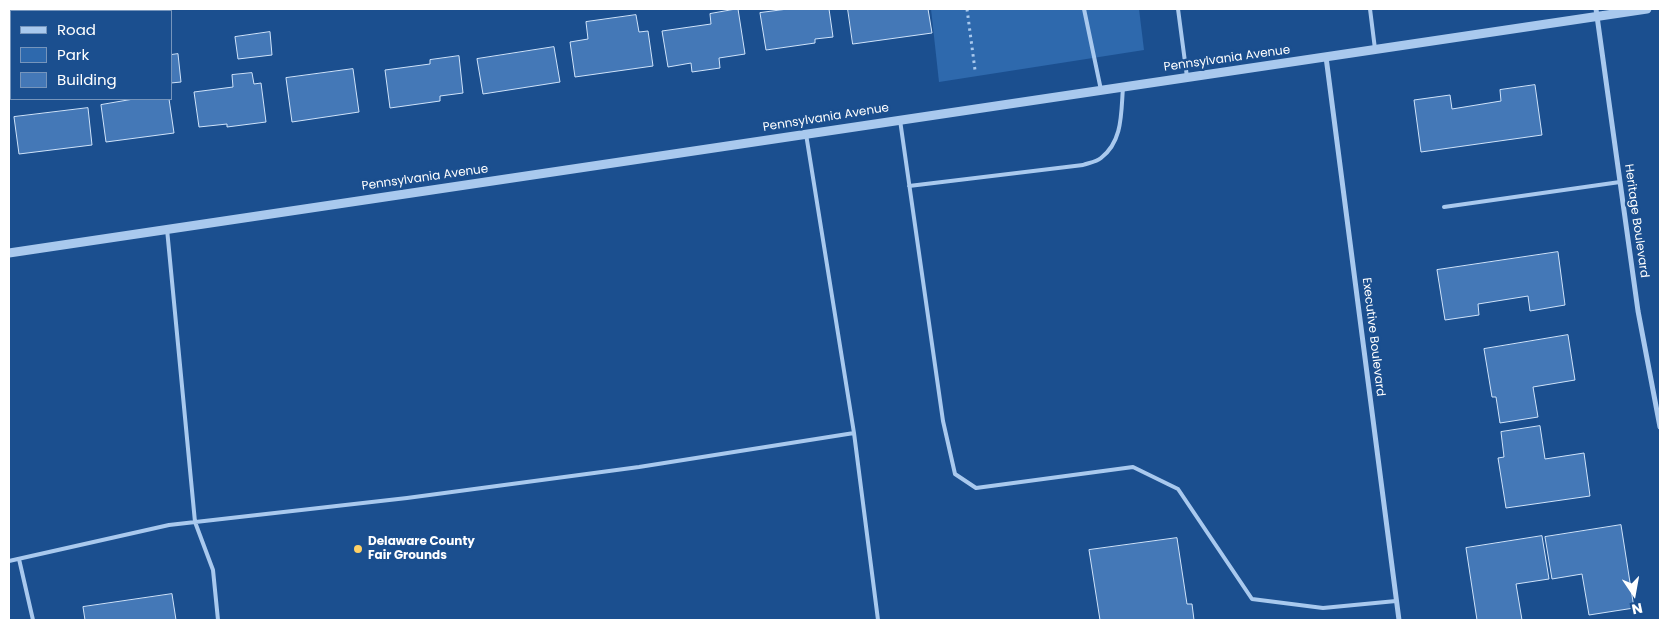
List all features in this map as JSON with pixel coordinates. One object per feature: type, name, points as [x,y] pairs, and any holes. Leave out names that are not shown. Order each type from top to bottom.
[{"type":"street","name":"Pennsylvania Avenue","points":[[9,253],[1375,49],[1596,12],[1647,9]]},
{"type":"street","name":"Heritage Boulevard","points":[[1596,12],[1638,311],[1660,427]]},
{"type":"street","name":"Executive Boulevard","points":[[1326,56],[1399,620]]},
{"type":"lane","points":[[1084,9],[1101,90]]},
{"type":"lane","points":[[1178,9],[1187,77]]},
{"type":"lane","points":[[1370,9],[1375,49]]},
{"type":"lane","points":[[909,186],[1083,165],[1100,159],[1114,144],[1120,128],[1123,87]]},
{"type":"lane","points":[[900,120],[943,421],[955,474],[976,488],[1134,467],[1178,489],[1252,599],[1323,608],[1396,600]]},
{"type":"lane","points":[[806,134],[854,433],[878,620]]},
{"type":"lane","points":[[1444,207],[1620,182]]},
{"type":"lane","points":[[167,229],[195,522],[213,570],[218,620]]},
{"type":"lane","points":[[9,561],[169,525],[407,498],[640,467],[854,433]]},
{"type":"lane","points":[[19,559],[33,620]]},
{"type":"path","points":[[967,9],[975,70]]},
{"type":"green space","points":[[931,9],[1139,9],[1144,50],[939,82]]},
{"type":"building","points":[[738,9],[745,54],[719,58],[720,68],[692,72],[691,63],[668,67],[662,31],[711,24],[710,14]]},
{"type":"building","points":[[788,9],[829,9],[833,37],[815,39],[815,43],[766,50],[760,13]]},
{"type":"building","points":[[848,9],[928,9],[932,33],[853,44]]},
{"type":"building","points":[[636,15],[639,32],[648,31],[653,66],[575,77],[570,42],[588,39],[586,22]]},
{"type":"building","points":[[270,32],[272,55],[238,59],[235,37]]},
{"type":"building","points":[[554,47],[560,82],[483,94],[477,59]]},
{"type":"building","points":[[178,54],[181,82],[172,83],[172,55]]},
{"type":"building","points":[[459,56],[463,93],[440,96],[440,101],[390,108],[385,70],[430,64],[430,60]]},
{"type":"building","points":[[353,69],[359,112],[292,122],[286,78]]},
{"type":"building","points":[[252,73],[254,84],[261,83],[266,122],[227,127],[227,124],[199,127],[194,92],[233,87],[232,75]]},
{"type":"building","points":[[1535,85],[1542,135],[1421,152],[1414,100],[1450,95],[1452,109],[1501,101],[1500,90]]},
{"type":"building","points":[[128,100],[169,100],[174,133],[106,142],[101,105]]},
{"type":"building","points":[[88,108],[92,145],[19,154],[14,117]]},
{"type":"building","points":[[1558,252],[1565,305],[1530,311],[1528,296],[1478,304],[1479,315],[1445,320],[1437,270]]},
{"type":"building","points":[[1568,335],[1575,380],[1533,387],[1538,417],[1500,423],[1496,397],[1492,397],[1484,349]]},
{"type":"building","points":[[1540,426],[1545,459],[1584,453],[1590,496],[1506,508],[1498,458],[1504,457],[1501,432]]},
{"type":"building","points":[[1621,525],[1634,608],[1589,615],[1582,574],[1552,579],[1545,537]]},
{"type":"building","points":[[1542,536],[1549,579],[1516,584],[1522,620],[1477,620],[1466,548]]},
{"type":"building","points":[[1177,538],[1187,604],[1192,604],[1194,620],[1100,620],[1089,550]]},
{"type":"building","points":[[172,594],[176,620],[85,620],[83,607]]},
{"type":"place","name":"Delaware County Fair Grounds","points":[[358,549]]}]
